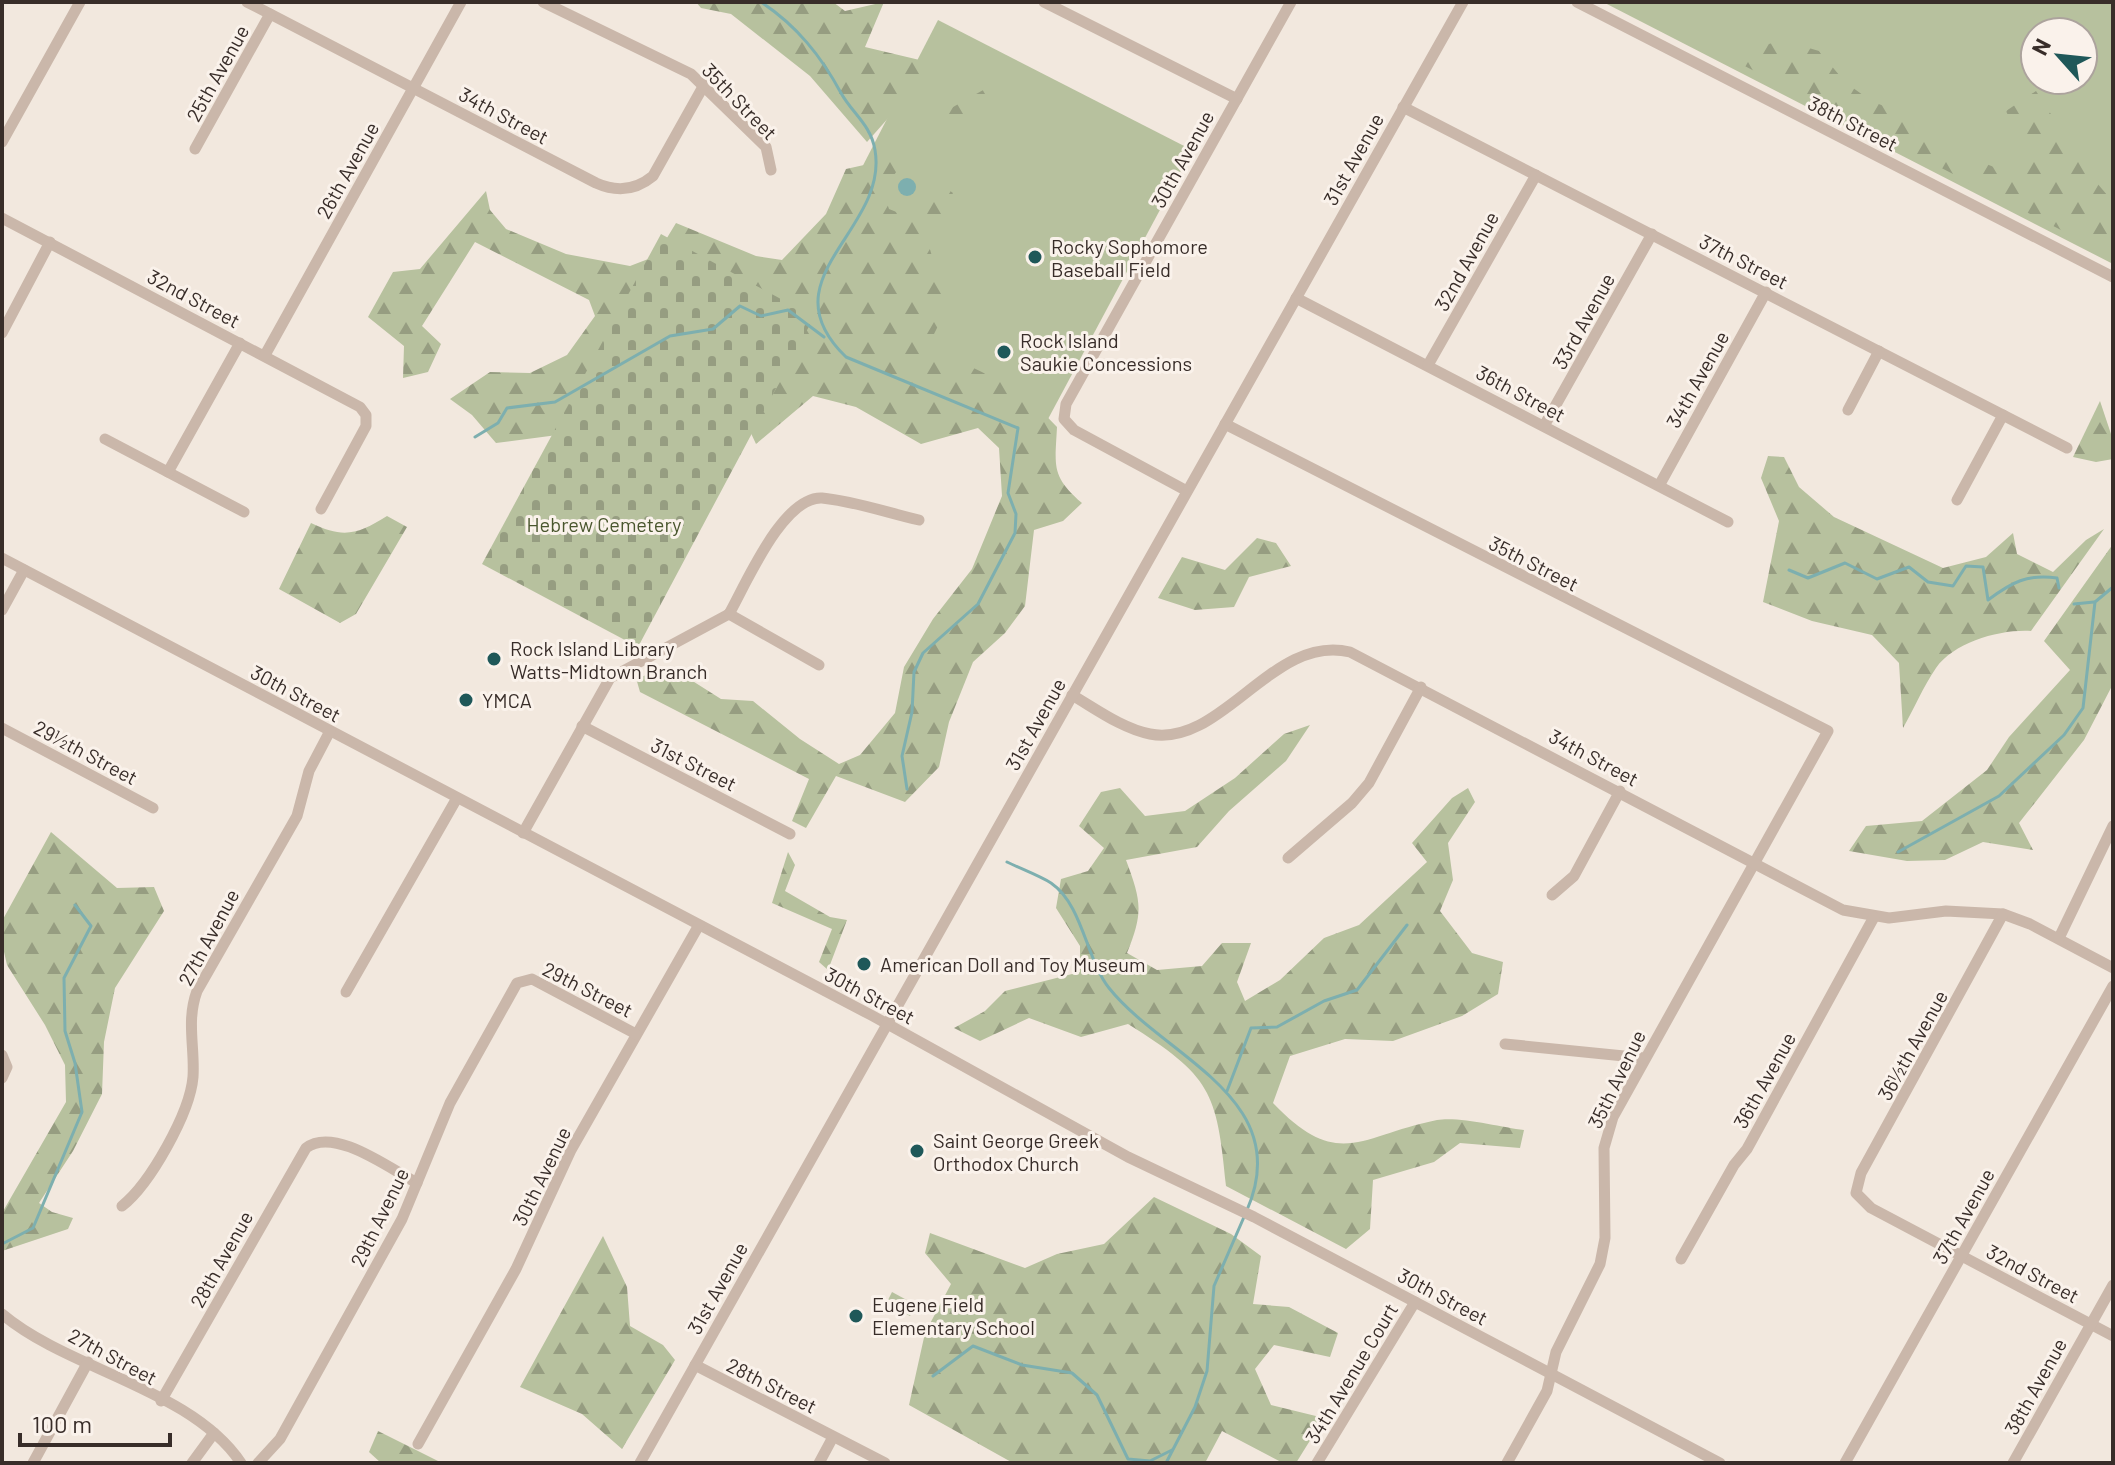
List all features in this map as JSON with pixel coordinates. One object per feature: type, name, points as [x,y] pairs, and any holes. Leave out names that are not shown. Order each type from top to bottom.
[{"type":"street","points":[[2,142],[80,2]]},
{"type":"street","name":"34th Street","points":[[247,2],[596,183],[616,189],[639,185],[653,176],[704,85]]},
{"type":"street","name":"26th Avenue","points":[[265,355],[461,2]]},
{"type":"street","name":"35th Street","points":[[543,2],[658,55],[704,85],[766,147],[771,170]]},
{"type":"street","points":[[1044,2],[1237,99]]},
{"type":"street","name":"30th Avenue","points":[[1187,491],[1074,430],[1064,419],[1069,395],[1291,2]]},
{"type":"street","name":"31st Avenue","points":[[640,1463],[1463,2]]},
{"type":"street","name":"38th Street","points":[[1577,2],[2113,277]]},
{"type":"street","name":"25th Avenue","points":[[195,149],[270,14]]},
{"type":"street","name":"37th Street","points":[[1403,107],[2067,448]]},
{"type":"street","name":"32nd Avenue","points":[[1428,365],[1536,175]]},
{"type":"street","name":"32nd Street","points":[[2,218],[353,402],[366,415],[363,433],[321,509]]},
{"type":"street","name":"33rd Avenue","points":[[1544,426],[1652,234]]},
{"type":"street","points":[[2,333],[50,242]]},
{"type":"street","name":"34th Avenue","points":[[1660,484],[1766,292]]},
{"type":"street","name":"36th Street","points":[[1296,298],[1660,484],[1728,522]]},
{"type":"street","points":[[168,472],[240,343]]},
{"type":"street","points":[[1848,410],[1879,351]]},
{"type":"street","points":[[1957,500],[2003,415]]},
{"type":"street","name":"35th Street","points":[[1225,424],[1828,731]]},
{"type":"street","points":[[105,439],[244,512]]},
{"type":"street","points":[[523,833],[610,678],[729,614],[785,516],[800,504],[819,498],[919,520]]},
{"type":"street","name":"30th Street","points":[[2,558],[887,1024],[1128,1157],[1254,1217],[1720,1463]]},
{"type":"street","points":[[2,610],[24,570]]},
{"type":"street","points":[[729,614],[819,665]]},
{"type":"street","name":"34th Street","points":[[1072,695],[1137,730],[1159,735],[1187,730],[1289,663],[1314,652],[1334,649],[1350,652],[1843,910],[1874,917],[1905,918],[1962,911],[2003,914],[2059,938],[2113,968]]},
{"type":"street","points":[[1288,858],[1343,812],[1369,783],[1421,687]]},
{"type":"street","name":"31st Street","points":[[582,726],[790,834]]},
{"type":"street","name":"29½th Street","points":[[2,728],[153,808]]},
{"type":"street","name":"27th Avenue","points":[[122,1206],[137,1190],[187,1106],[193,1069],[190,1022],[197,991],[297,816],[309,771],[330,731]]},
{"type":"street","name":"35th Avenue","points":[[1507,1463],[1547,1391],[1556,1352],[1600,1264],[1605,1238],[1603,1174],[1606,1137],[1644,1058],[1828,731]]},
{"type":"street","points":[[1552,895],[1574,876],[1620,791]]},
{"type":"street","points":[[346,992],[457,798]]},
{"type":"street","points":[[2059,938],[2113,826]]},
{"type":"street","name":"36½th Avenue","points":[[1856,1193],[1861,1173],[2003,914]]},
{"type":"street","name":"36th Avenue","points":[[1681,1259],[1734,1165],[1747,1149],[1874,917]]},
{"type":"street","name":"30th Avenue","points":[[418,1444],[510,1280],[571,1150],[699,925]]},
{"type":"street","name":"29th Street","points":[[522,980],[532,979],[636,1034]]},
{"type":"street","name":"29th Avenue","points":[[258,1463],[288,1427],[387,1248],[450,1103],[511,992],[522,980]]},
{"type":"street","name":"37th Avenue","points":[[1845,1463],[2113,986]]},
{"type":"street","points":[[1505,1044],[1644,1058]]},
{"type":"street","points":[[2,1055],[7,1067],[2,1078]]},
{"type":"street","name":"28th Avenue","points":[[161,1401],[306,1148],[319,1141],[340,1142],[417,1183]]},
{"type":"street","name":"32nd Street","points":[[1856,1193],[1871,1208],[2113,1336]]},
{"type":"street","name":"38th Avenue","points":[[2013,1463],[2113,1285]]},
{"type":"street","name":"34th Avenue Court","points":[[1317,1463],[1415,1302]]},
{"type":"street","name":"27th Street","points":[[2,1314],[214,1433],[241,1463]]},
{"type":"street","points":[[33,1463],[88,1362]]},
{"type":"street","name":"28th Street","points":[[695,1365],[885,1463]]},
{"type":"street","points":[[192,1463],[214,1433]]},
{"type":"street","points":[[819,1463],[833,1437]]},
{"type":"green space","points":[[696,2],[833,2],[845,11],[884,2],[865,47],[928,62],[906,98],[867,142],[810,76],[731,14],[701,8]]},
{"type":"green space","points":[[1603,2],[2113,2],[2113,264]]},
{"type":"green space","points":[[938,20],[1192,150],[1040,434],[791,305]]},
{"type":"green space","points":[[1782,40],[1819,51],[1845,82],[1871,101],[1907,115],[1961,154],[2004,171],[2023,168],[2026,154],[2006,111],[2028,96],[2039,96],[2091,176],[2113,202],[2113,257],[1735,61],[1753,49]]},
{"type":"green space","points":[[985,89],[1002,94],[978,120],[952,138],[946,111]]},
{"type":"green space","points":[[891,159],[902,163],[883,192],[889,209],[904,215],[939,183],[953,193],[927,239],[947,308],[933,336],[941,354],[1004,384],[1045,414],[1057,427],[1056,462],[1060,478],[1082,503],[1063,521],[1034,530],[1025,606],[1005,633],[973,662],[949,722],[939,767],[905,802],[836,776],[806,828],[792,821],[809,779],[640,692],[636,678],[672,668],[721,699],[753,701],[800,739],[839,764],[860,755],[895,713],[904,667],[933,619],[972,569],[1002,496],[999,448],[978,428],[921,444],[856,407],[813,396],[756,444],[749,429],[565,434],[496,443],[472,415],[450,399],[490,372],[530,373],[567,355],[595,316],[589,300],[475,242],[422,326],[441,344],[428,372],[403,378],[404,346],[368,317],[393,272],[420,269],[486,191],[490,210],[506,229],[566,254],[630,266],[656,256],[676,223],[756,256],[782,260],[826,214],[846,169]]},
{"type":"green space","name":"Hebrew Cemetery","points":[[661,234],[814,317],[638,647],[482,564]]},
{"type":"green space","points":[[2100,401],[2113,440],[2113,459],[2096,462],[2073,457]]},
{"type":"green space","points":[[1768,456],[1784,457],[1799,487],[1834,517],[1943,568],[1986,557],[2013,533],[2017,554],[2053,572],[2086,540],[2104,529],[2031,631],[1993,635],[1954,651],[1936,668],[1903,728],[1899,663],[1872,635],[1812,621],[1763,602],[1779,521],[1761,478]]},
{"type":"green space","points":[[387,516],[407,527],[356,614],[340,623],[279,589],[311,523],[342,533],[368,527]]},
{"type":"green space","points":[[1257,538],[1276,543],[1291,566],[1249,577],[1234,607],[1195,610],[1158,598],[1182,557],[1225,570]]},
{"type":"green space","points":[[2113,544],[2113,684],[2084,740],[2019,823],[2033,850],[1983,842],[1945,860],[1907,861],[1849,851],[1866,826],[1922,821],[1987,770],[2009,737],[2070,670],[2044,641]]},
{"type":"green space","points":[[1310,725],[1286,761],[1229,811],[1197,847],[1126,860],[1138,906],[1136,927],[1127,953],[1157,970],[1202,966],[1222,943],[1251,943],[1237,982],[1245,1001],[1280,980],[1324,938],[1359,925],[1427,862],[1412,843],[1452,798],[1468,788],[1475,802],[1448,843],[1453,880],[1440,911],[1472,953],[1503,962],[1498,994],[1462,1016],[1393,1041],[1345,1039],[1290,1056],[1273,1103],[1296,1124],[1316,1137],[1334,1143],[1351,1143],[1437,1120],[1456,1119],[1524,1130],[1520,1148],[1460,1143],[1434,1162],[1373,1180],[1370,1229],[1346,1249],[1226,1186],[1219,1128],[1205,1089],[1177,1058],[1128,1024],[1081,1037],[1029,1018],[980,1041],[954,1028],[985,1011],[1005,991],[1080,972],[1080,946],[1056,908],[1061,879],[1088,871],[1104,848],[1079,826],[1101,792],[1120,788],[1145,816],[1185,811],[1235,778],[1284,734]]},
{"type":"green space","points":[[51,832],[117,888],[154,887],[164,911],[115,988],[104,1042],[102,1094],[73,1151],[39,1203],[52,1212],[73,1218],[68,1229],[2,1251],[2,1213],[66,1102],[65,1065],[45,1025],[7,965],[2,943],[2,921]]},
{"type":"green space","points":[[788,852],[795,865],[785,891],[830,917],[847,920],[828,970],[819,962],[832,929],[772,903]]},
{"type":"green space","points":[[1154,1197],[1231,1234],[1261,1256],[1253,1304],[1289,1307],[1338,1333],[1330,1357],[1274,1345],[1255,1369],[1271,1405],[1324,1418],[1296,1463],[1283,1463],[1222,1431],[1205,1463],[1013,1463],[909,1405],[925,1333],[951,1284],[925,1253],[930,1233],[1025,1268],[1057,1254],[1104,1244]]},
{"type":"green space","points":[[603,1236],[627,1287],[630,1326],[663,1345],[675,1360],[622,1449],[582,1414],[520,1387]]},
{"type":"green space","points":[[892,1292],[916,1305],[910,1316],[886,1304]]},
{"type":"green space","points":[[378,1431],[442,1463],[381,1463],[369,1452]]},
{"type":"water","points":[[907,178],[916,187],[907,196],[898,187]]},
{"type":"waterway","points":[[761,2],[786,21],[816,54],[865,126],[875,150],[874,179],[865,205],[823,278],[818,303],[824,329],[846,357],[1018,428],[1008,493],[1016,514],[1015,533],[978,604],[923,653],[914,672],[912,712],[902,756],[907,789]]},
{"type":"waterway","points":[[475,437],[498,423],[507,408],[555,402],[670,336],[713,329],[740,306],[761,316],[788,310],[824,337]]},
{"type":"waterway","points":[[1789,570],[1808,578],[1845,563],[1877,579],[1909,567],[1928,582],[1953,586],[1966,566],[1983,567],[1988,600],[2012,584],[2028,578],[2057,578],[2059,588]]},
{"type":"waterway","points":[[1898,852],[1999,796],[2064,735],[2083,708],[2095,602],[2113,587]]},
{"type":"waterway","points":[[2074,604],[2094,602]]},
{"type":"waterway","points":[[1007,862],[1046,880],[1062,893],[1109,988],[1133,1013],[1217,1083],[1239,1109],[1254,1138],[1257,1171],[1247,1210]]},
{"type":"waterway","points":[[2,1244],[33,1228],[82,1112],[75,1063],[65,1031],[64,978],[91,926],[75,905]]},
{"type":"waterway","points":[[1227,1091],[1251,1028],[1277,1027],[1324,1001],[1357,990],[1407,925]]},
{"type":"waterway","points":[[1166,1463],[1195,1407],[1207,1371],[1214,1286],[1244,1217]]},
{"type":"waterway","points":[[933,1376],[973,1346],[1022,1365],[1072,1373],[1097,1395],[1128,1459],[1150,1461],[1172,1450]]},
{"type":"place","name":"Rocky Sophomore Baseball Field","points":[[1035,257]]},
{"type":"place","name":"Rock Island Saukie Concessions","points":[[1004,352]]},
{"type":"place","name":"Rock Island Library Watts-Midtown Branch","points":[[494,659]]},
{"type":"place","name":"YMCA","points":[[466,700]]},
{"type":"place","name":"American Doll and Toy Museum","points":[[864,964]]},
{"type":"place","name":"Saint George Greek Orthodox Church","points":[[917,1151]]},
{"type":"place","name":"Eugene Field Elementary School","points":[[856,1316]]}]
